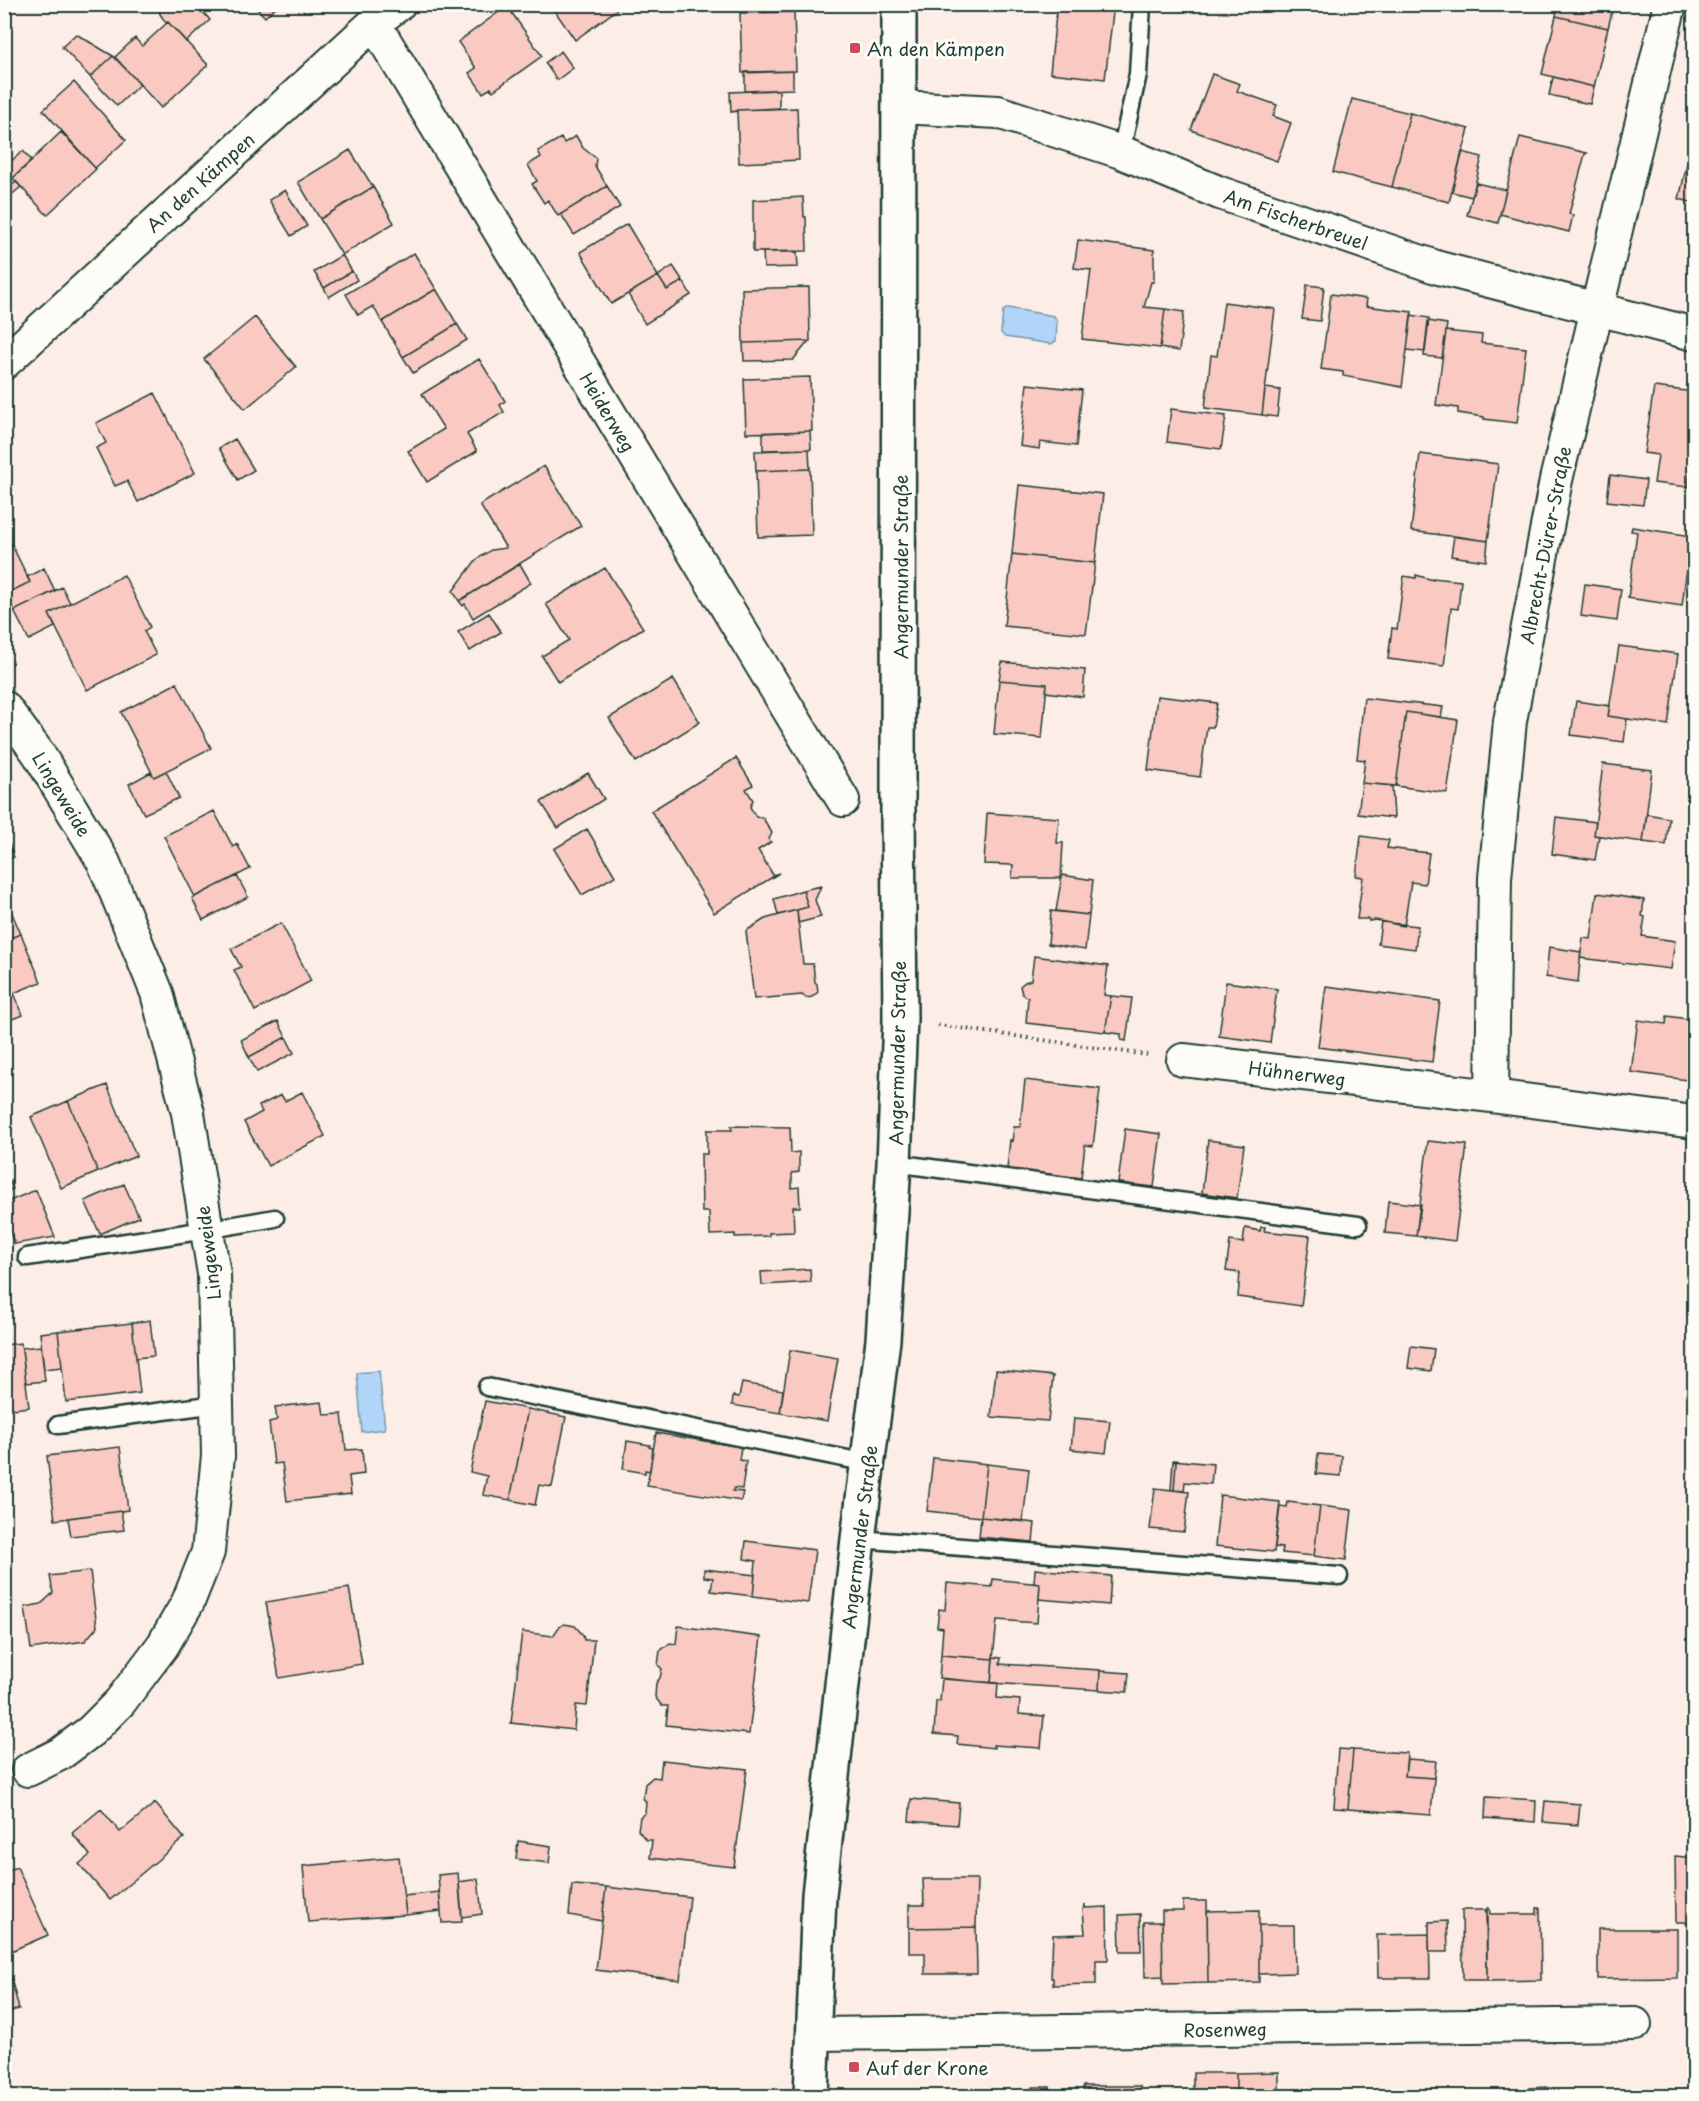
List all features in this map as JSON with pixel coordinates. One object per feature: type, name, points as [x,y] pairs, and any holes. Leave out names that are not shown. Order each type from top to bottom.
[{"type":"main road","name":"Angermunder Straße","points":[[811,2097],[819,1895],[858,1539],[883,1340],[894,1163],[900,1019],[898,823],[899,4]]},
{"type":"street","name":"An den Kämpen","points":[[4,363],[374,23],[399,4]]},
{"type":"street","name":"Albrecht-Dürer-Straße","points":[[1492,1096],[1495,878],[1510,721],[1556,480],[1670,4]]},
{"type":"street","name":"Heiderweg","points":[[374,23],[843,800]]},
{"type":"street","name":"Am Fischerbreuel","points":[[899,107],[998,112],[1121,152],[1220,193],[1439,268],[1695,334]]},
{"type":"street","name":"Lingeweide","points":[[4,707],[38,753],[104,864],[157,993],[188,1113],[213,1274],[217,1404],[218,1456],[207,1552],[188,1602],[163,1645],[120,1702],[91,1731],[60,1754],[28,1770]]},
{"type":"street","name":"Hühnerweg","points":[[1184,1060],[1695,1122]]},
{"type":"street","name":"Rosenweg","points":[[815,2034],[1635,2024]]},
{"type":"lane","points":[[1121,152],[1138,74],[1142,4]]},
{"type":"lane","points":[[894,1163],[1358,1226]]},
{"type":"lane","points":[[27,1257],[275,1218]]},
{"type":"lane","points":[[487,1387],[868,1463]]},
{"type":"lane","points":[[58,1425],[217,1404]]},
{"type":"lane","points":[[858,1539],[1339,1576]]},
{"type":"path","points":[[900,1019],[1184,1060]]},
{"type":"water","points":[[1008,308],[1054,316],[1057,321],[1056,341],[1051,344],[1005,337],[1001,333],[1003,311]]},
{"type":"water","points":[[379,1371],[385,1429],[362,1432],[357,1373]]},
{"type":"building","points":[[159,4],[196,4],[210,20],[186,42],[168,22],[166,23],[160,14]]},
{"type":"building","points":[[253,4],[279,4],[265,17]]},
{"type":"building","points":[[550,4],[616,4],[619,8],[575,40]]},
{"type":"building","points":[[1057,4],[1114,4],[1105,79],[1050,73]]},
{"type":"building","points":[[1558,4],[1614,4],[1608,28],[1556,16]]},
{"type":"building","points":[[507,6],[542,56],[493,91],[491,88],[483,93],[469,73],[476,68],[458,42]]},
{"type":"building","points":[[794,12],[796,71],[742,73],[740,13]]},
{"type":"building","points":[[1556,16],[1608,28],[1594,87],[1542,74]]},
{"type":"building","points":[[168,22],[208,65],[161,108],[115,57],[135,38],[142,46]]},
{"type":"building","points":[[76,34],[113,56],[90,77],[62,47]]},
{"type":"building","points":[[561,51],[573,68],[557,80],[545,63]]},
{"type":"building","points":[[113,56],[140,84],[117,106],[90,77]]},
{"type":"building","points":[[793,71],[793,89],[745,91],[745,72]]},
{"type":"building","points":[[1212,74],[1240,84],[1237,91],[1277,105],[1273,116],[1291,123],[1277,161],[1191,130]]},
{"type":"building","points":[[1553,77],[1594,87],[1590,104],[1549,95]]},
{"type":"building","points":[[74,82],[126,140],[95,168],[43,110]]},
{"type":"building","points":[[779,90],[779,108],[731,112],[730,92]]},
{"type":"building","points":[[1352,99],[1410,113],[1392,187],[1333,172]]},
{"type":"building","points":[[797,108],[799,160],[739,163],[737,110]]},
{"type":"building","points":[[1410,113],[1469,129],[1449,202],[1392,187]]},
{"type":"building","points":[[61,132],[96,169],[47,215],[13,178]]},
{"type":"building","points":[[576,136],[583,148],[596,158],[595,166],[607,186],[558,216],[548,200],[544,203],[532,184],[537,181],[528,165],[541,157],[538,151],[561,138],[564,143]]},
{"type":"building","points":[[1520,137],[1587,153],[1569,214],[1573,215],[1569,232],[1500,214]]},
{"type":"building","points":[[350,150],[373,187],[320,219],[298,182]]},
{"type":"building","points":[[23,151],[32,161],[13,178],[4,167]]},
{"type":"building","points":[[1462,152],[1482,157],[1472,197],[1452,192]]},
{"type":"building","points":[[1687,164],[1694,166],[1694,203],[1679,199]]},
{"type":"building","points":[[4,179],[11,186],[16,182],[21,187],[4,201]]},
{"type":"building","points":[[1476,183],[1506,190],[1498,223],[1467,215]]},
{"type":"building","points":[[607,186],[620,207],[574,235],[561,214]]},
{"type":"building","points":[[373,187],[394,223],[342,255],[320,219]]},
{"type":"building","points":[[285,190],[307,226],[291,236],[269,200]]},
{"type":"building","points":[[803,197],[807,251],[753,252],[753,200]]},
{"type":"building","points":[[627,224],[658,276],[611,304],[580,252]]},
{"type":"building","points":[[1078,240],[1154,250],[1154,282],[1151,282],[1144,307],[1165,309],[1160,348],[1082,339],[1091,270],[1074,268]]},
{"type":"building","points":[[4,252],[12,261],[4,268]]},
{"type":"building","points":[[763,252],[797,252],[798,267],[764,268]]},
{"type":"building","points":[[414,253],[436,289],[382,322],[373,306],[358,315],[346,294]]},
{"type":"building","points":[[342,255],[352,271],[324,288],[314,272]]},
{"type":"building","points":[[673,266],[683,281],[667,290],[658,276]]},
{"type":"building","points":[[352,271],[357,280],[329,297],[324,288]]},
{"type":"building","points":[[658,276],[667,290],[683,281],[691,295],[645,324],[628,294]]},
{"type":"building","points":[[1307,285],[1324,287],[1320,321],[1302,319]]},
{"type":"building","points":[[809,287],[810,341],[743,343],[742,289]]},
{"type":"building","points":[[436,289],[457,324],[403,357],[382,322]]},
{"type":"building","points":[[1331,294],[1367,299],[1366,306],[1412,312],[1402,387],[1343,376],[1343,372],[1321,369]]},
{"type":"building","points":[[1224,302],[1275,309],[1262,415],[1205,408],[1211,355],[1217,356]]},
{"type":"building","points":[[1165,309],[1184,312],[1179,351],[1160,348]]},
{"type":"building","points":[[1411,315],[1429,318],[1425,352],[1407,350]]},
{"type":"building","points":[[255,317],[296,367],[245,409],[204,359]]},
{"type":"building","points":[[1428,321],[1447,324],[1442,358],[1424,356]]},
{"type":"building","points":[[457,324],[467,340],[413,373],[403,357]]},
{"type":"building","points":[[1446,331],[1482,335],[1481,343],[1526,348],[1517,423],[1484,419],[1484,417],[1458,413],[1458,408],[1436,405]]},
{"type":"building","points":[[809,341],[793,360],[744,361],[743,343]]},
{"type":"building","points":[[479,359],[505,401],[500,405],[504,412],[467,434],[477,451],[427,482],[408,451],[444,429],[422,394]]},
{"type":"building","points":[[810,377],[812,431],[746,433],[744,379]]},
{"type":"building","points":[[1027,384],[1082,390],[1076,446],[1040,442],[1039,449],[1020,446]]},
{"type":"building","points":[[1654,387],[1694,392],[1694,437],[1688,487],[1654,483],[1658,455],[1644,453]]},
{"type":"building","points":[[1265,388],[1280,390],[1277,417],[1262,415]]},
{"type":"building","points":[[155,393],[195,473],[138,502],[127,481],[115,486],[96,448],[106,443],[96,423]]},
{"type":"building","points":[[1171,409],[1226,416],[1221,449],[1167,442]]},
{"type":"building","points":[[810,431],[811,449],[763,450],[763,433]]},
{"type":"building","points":[[1694,437],[1694,488],[1688,487]]},
{"type":"building","points":[[235,439],[254,470],[238,480],[219,448]]},
{"type":"building","points":[[809,449],[810,469],[756,471],[755,451]]},
{"type":"building","points":[[1420,454],[1498,464],[1488,541],[1411,531]]},
{"type":"building","points":[[544,466],[581,526],[459,601],[453,591],[476,560],[491,550],[506,548],[480,505]]},
{"type":"building","points":[[810,469],[812,535],[758,537],[756,471]]},
{"type":"building","points":[[1610,475],[1646,480],[1643,505],[1607,501]]},
{"type":"building","points":[[1019,485],[1103,494],[1095,563],[1012,554]]},
{"type":"building","points":[[1632,527],[1691,536],[1682,606],[1628,598],[1637,532],[1631,531]]},
{"type":"building","points":[[1454,536],[1488,541],[1486,561],[1451,556]]},
{"type":"building","points":[[10,541],[30,582],[4,595],[4,544]]},
{"type":"building","points":[[1012,554],[1095,563],[1086,634],[1004,626]]},
{"type":"building","points":[[520,564],[531,583],[473,618],[465,604],[463,606],[459,601]]},
{"type":"building","points":[[44,568],[55,591],[14,611],[5,594],[30,582],[27,577]]},
{"type":"building","points":[[605,568],[643,628],[558,682],[542,656],[569,640],[546,604]]},
{"type":"building","points":[[124,575],[150,627],[144,631],[156,655],[87,690],[49,614]]},
{"type":"building","points":[[1416,575],[1433,580],[1433,578],[1461,581],[1458,609],[1451,608],[1444,666],[1388,659],[1392,628],[1397,629],[1404,576],[1416,578]]},
{"type":"building","points":[[1585,584],[1621,589],[1617,621],[1581,616]]},
{"type":"building","points":[[62,587],[70,603],[49,614],[55,627],[29,640],[14,611]]},
{"type":"building","points":[[489,613],[501,632],[470,651],[458,632]]},
{"type":"building","points":[[1619,646],[1678,654],[1668,725],[1608,716]]},
{"type":"building","points":[[1002,662],[1085,670],[1083,697],[1046,692],[1047,684],[999,680]]},
{"type":"building","points":[[673,679],[700,722],[636,762],[609,718]]},
{"type":"building","points":[[999,680],[1047,684],[1042,738],[994,734]]},
{"type":"building","points":[[177,683],[211,748],[154,777],[121,712]]},
{"type":"building","points":[[1157,696],[1217,703],[1213,727],[1207,727],[1200,777],[1148,770]]},
{"type":"building","points":[[1364,698],[1443,707],[1441,717],[1406,712],[1396,786],[1362,783],[1365,760],[1357,759]]},
{"type":"building","points":[[1576,701],[1610,706],[1608,716],[1627,719],[1624,742],[1571,735]]},
{"type":"building","points":[[1406,712],[1458,720],[1447,793],[1396,786]]},
{"type":"building","points":[[736,758],[753,785],[746,789],[753,800],[750,807],[756,817],[763,818],[772,833],[769,839],[771,842],[758,850],[773,875],[779,873],[714,913],[651,811]]},
{"type":"building","points":[[1603,764],[1652,770],[1643,842],[1594,835]]},
{"type":"building","points":[[166,771],[179,798],[144,814],[129,784],[151,772],[154,777]]},
{"type":"building","points":[[588,773],[604,799],[558,828],[541,802]]},
{"type":"building","points":[[1362,783],[1392,786],[1394,818],[1358,814]]},
{"type":"building","points":[[214,811],[233,847],[237,844],[250,869],[195,897],[164,836]]},
{"type":"building","points":[[987,813],[1059,818],[1057,843],[1063,843],[1061,878],[1012,878],[1013,865],[984,864]]},
{"type":"building","points":[[1647,814],[1669,818],[1666,845],[1643,842]]},
{"type":"building","points":[[1556,817],[1596,822],[1594,835],[1599,836],[1595,860],[1552,854]]},
{"type":"building","points":[[587,829],[615,876],[582,895],[554,849]]},
{"type":"building","points":[[6,836],[14,857],[4,861],[4,837]]},
{"type":"building","points":[[1361,836],[1389,840],[1387,848],[1429,853],[1425,884],[1411,882],[1404,926],[1357,919],[1363,877],[1356,876]]},
{"type":"building","points":[[1062,875],[1093,880],[1089,915],[1056,911]]},
{"type":"building","points":[[237,876],[248,897],[203,920],[192,898]]},
{"type":"building","points":[[821,886],[815,900],[821,917],[798,923],[797,910],[808,907],[803,890]]},
{"type":"building","points":[[803,890],[808,907],[778,915],[774,899]]},
{"type":"building","points":[[1597,893],[1644,900],[1642,916],[1645,917],[1642,936],[1675,941],[1671,969],[1580,958],[1583,938],[1591,939]]},
{"type":"building","points":[[4,895],[21,934],[4,940]]},
{"type":"building","points":[[797,910],[803,964],[813,964],[818,992],[806,998],[802,995],[754,999],[746,931],[765,919]]},
{"type":"building","points":[[1051,911],[1089,915],[1085,950],[1048,944]]},
{"type":"building","points":[[1381,922],[1418,926],[1415,949],[1378,944]]},
{"type":"building","points":[[281,923],[311,981],[255,1011],[234,970],[241,967],[231,949]]},
{"type":"building","points":[[21,934],[41,982],[4,997],[4,940]]},
{"type":"building","points":[[1549,947],[1581,952],[1578,982],[1546,977]]},
{"type":"building","points":[[1034,956],[1108,966],[1104,995],[1111,996],[1105,1032],[1026,1023],[1028,998],[1022,994],[1020,986],[1031,980]]},
{"type":"building","points":[[1226,982],[1277,989],[1270,1043],[1219,1036]]},
{"type":"building","points":[[1326,986],[1440,1001],[1432,1062],[1318,1047]]},
{"type":"building","points":[[14,993],[23,1015],[4,1022],[4,997]]},
{"type":"building","points":[[1111,996],[1132,998],[1126,1041],[1121,1040],[1121,1034],[1105,1032]]},
{"type":"building","points":[[1667,1016],[1694,1020],[1694,1081],[1631,1072],[1638,1020],[1666,1024]]},
{"type":"building","points":[[278,1021],[286,1037],[249,1057],[241,1040]]},
{"type":"building","points":[[286,1037],[294,1053],[257,1072],[249,1057]]},
{"type":"building","points":[[1025,1080],[1100,1089],[1093,1146],[1085,1145],[1081,1178],[1007,1169],[1010,1140],[1012,1141],[1014,1127],[1020,1127]]},
{"type":"building","points":[[107,1085],[136,1156],[98,1172],[68,1101]]},
{"type":"building","points":[[302,1092],[325,1136],[268,1166],[244,1122],[262,1112],[259,1106],[281,1095],[285,1101]]},
{"type":"building","points":[[68,1101],[98,1172],[61,1188],[31,1117]]},
{"type":"building","points":[[731,1126],[790,1127],[791,1153],[799,1152],[799,1172],[792,1173],[792,1188],[799,1187],[800,1207],[793,1207],[794,1232],[769,1233],[769,1236],[710,1235],[709,1212],[702,1212],[701,1154],[707,1154],[707,1130],[732,1130]]},
{"type":"building","points":[[1125,1129],[1161,1134],[1154,1187],[1118,1183]]},
{"type":"building","points":[[1208,1140],[1244,1145],[1237,1198],[1202,1193]]},
{"type":"building","points":[[1428,1141],[1467,1145],[1455,1241],[1416,1236]]},
{"type":"building","points":[[4,1168],[13,1189],[4,1192]]},
{"type":"building","points":[[124,1184],[139,1217],[100,1234],[85,1201]]},
{"type":"building","points":[[36,1190],[55,1237],[15,1244],[4,1220],[4,1203]]},
{"type":"building","points":[[1388,1201],[1421,1205],[1416,1236],[1385,1233]]},
{"type":"building","points":[[1261,1227],[1265,1227],[1264,1231],[1310,1236],[1301,1306],[1238,1297],[1240,1273],[1226,1271],[1230,1241],[1243,1243],[1245,1228],[1260,1231]]},
{"type":"building","points":[[810,1269],[811,1282],[762,1285],[761,1272]]},
{"type":"building","points":[[150,1320],[154,1356],[136,1358],[132,1323]]},
{"type":"building","points":[[132,1323],[140,1393],[66,1402],[58,1331]]},
{"type":"building","points":[[58,1331],[62,1367],[44,1369],[40,1333]]},
{"type":"building","points":[[21,1343],[29,1407],[4,1410],[4,1345]]},
{"type":"building","points":[[41,1346],[45,1381],[26,1383],[22,1348]]},
{"type":"building","points":[[1411,1346],[1434,1349],[1431,1371],[1408,1368]]},
{"type":"building","points":[[790,1350],[838,1358],[827,1421],[780,1413]]},
{"type":"building","points":[[996,1370],[1053,1376],[1048,1421],[991,1417]]},
{"type":"building","points":[[742,1383],[783,1390],[780,1413],[732,1405],[733,1396],[739,1397]]},
{"type":"building","points":[[485,1401],[528,1409],[510,1500],[483,1495],[487,1476],[470,1472]]},
{"type":"building","points":[[322,1402],[324,1415],[342,1414],[346,1450],[362,1449],[364,1474],[349,1476],[351,1494],[287,1501],[282,1463],[274,1464],[269,1422],[277,1420],[275,1407]]},
{"type":"building","points":[[528,1409],[566,1417],[552,1487],[539,1485],[535,1505],[510,1500]]},
{"type":"building","points":[[1074,1418],[1110,1421],[1106,1453],[1071,1449]]},
{"type":"building","points":[[656,1433],[741,1447],[739,1460],[746,1461],[742,1489],[734,1488],[733,1491],[743,1492],[741,1501],[647,1486]]},
{"type":"building","points":[[627,1441],[650,1445],[649,1447],[653,1448],[650,1471],[645,1470],[645,1473],[623,1469]]},
{"type":"building","points":[[120,1447],[128,1510],[55,1520],[47,1456]]},
{"type":"building","points":[[1318,1454],[1342,1456],[1341,1476],[1316,1474]]},
{"type":"building","points":[[933,1458],[987,1464],[981,1517],[927,1511]]},
{"type":"building","points":[[1173,1460],[1213,1464],[1211,1484],[1185,1482],[1184,1491],[1174,1490],[1176,1462]]},
{"type":"building","points":[[1173,1461],[1176,1462],[1174,1490],[1171,1490]]},
{"type":"building","points":[[987,1464],[1029,1469],[1023,1521],[981,1517]]},
{"type":"building","points":[[1155,1488],[1189,1492],[1184,1532],[1150,1529]]},
{"type":"building","points":[[1220,1495],[1280,1502],[1274,1552],[1215,1546]]},
{"type":"building","points":[[1288,1502],[1320,1506],[1314,1556],[1282,1553],[1282,1548],[1275,1547],[1280,1506],[1287,1507]]},
{"type":"building","points":[[1320,1506],[1352,1510],[1346,1560],[1314,1556]]},
{"type":"building","points":[[121,1511],[124,1530],[71,1536],[68,1518]]},
{"type":"building","points":[[981,1517],[1035,1523],[1033,1542],[979,1537]]},
{"type":"building","points":[[746,1541],[815,1550],[808,1603],[753,1596],[756,1561],[744,1559]]},
{"type":"building","points":[[704,1569],[755,1575],[753,1596],[711,1591],[713,1578],[704,1577]]},
{"type":"building","points":[[1035,1569],[1111,1576],[1109,1605],[1039,1599],[1040,1584],[1034,1583]]},
{"type":"building","points":[[90,1571],[97,1627],[85,1641],[31,1649],[25,1607],[41,1604],[53,1593],[50,1576]]},
{"type":"building","points":[[993,1579],[1040,1584],[1037,1623],[997,1620],[993,1659],[941,1655],[943,1628],[937,1627],[939,1609],[945,1610],[947,1583],[992,1587]]},
{"type":"building","points":[[349,1588],[362,1664],[279,1678],[266,1602]]},
{"type":"building","points":[[564,1624],[575,1626],[583,1635],[584,1640],[594,1640],[587,1706],[576,1705],[574,1730],[511,1723],[522,1632],[553,1636]]},
{"type":"building","points":[[678,1626],[761,1637],[749,1734],[666,1725],[668,1706],[662,1706],[655,1697],[656,1683],[662,1669],[658,1665],[660,1651],[670,1643],[676,1644]]},
{"type":"building","points":[[941,1655],[993,1659],[991,1683],[939,1678]]},
{"type":"building","points":[[993,1657],[1001,1658],[1000,1664],[1100,1670],[1099,1690],[991,1683]]},
{"type":"building","points":[[1100,1671],[1129,1673],[1127,1692],[1099,1690]]},
{"type":"building","points":[[942,1679],[998,1683],[997,1698],[1020,1700],[1019,1714],[1044,1716],[1041,1748],[993,1745],[994,1748],[957,1744],[958,1736],[934,1734],[936,1701],[940,1701]]},
{"type":"building","points":[[1338,1749],[1353,1750],[1348,1809],[1334,1808]]},
{"type":"building","points":[[1353,1750],[1407,1753],[1405,1776],[1434,1778],[1431,1815],[1348,1809]]},
{"type":"building","points":[[1407,1759],[1436,1761],[1434,1778],[1405,1776]]},
{"type":"building","points":[[662,1760],[747,1769],[734,1867],[650,1858],[652,1840],[646,1840],[638,1830],[640,1817],[645,1813],[646,1802],[643,1798],[645,1784],[653,1777],[660,1778]]},
{"type":"building","points":[[1486,1797],[1536,1800],[1535,1822],[1485,1818]]},
{"type":"building","points":[[911,1799],[959,1803],[957,1825],[909,1821]]},
{"type":"building","points":[[1545,1801],[1580,1804],[1578,1825],[1543,1822]]},
{"type":"building","points":[[155,1803],[184,1838],[110,1900],[79,1864],[90,1855],[72,1833],[101,1809],[120,1832]]},
{"type":"building","points":[[518,1841],[551,1846],[549,1863],[516,1859]]},
{"type":"building","points":[[1675,1856],[1694,1858],[1694,1922],[1676,1922]]},
{"type":"building","points":[[399,1857],[406,1915],[308,1922],[303,1866]]},
{"type":"building","points":[[17,1867],[48,1935],[4,1954],[4,1872]]},
{"type":"building","points":[[458,1873],[462,1922],[442,1923],[438,1875]]},
{"type":"building","points":[[478,1879],[482,1914],[462,1917],[459,1882]]},
{"type":"building","points":[[923,1879],[977,1879],[976,1927],[909,1928],[909,1905],[924,1905]]},
{"type":"building","points":[[572,1885],[606,1887],[602,1921],[569,1915]]},
{"type":"building","points":[[606,1887],[690,1897],[680,1980],[596,1970]]},
{"type":"building","points":[[439,1892],[441,1911],[406,1915],[404,1896]]},
{"type":"building","points":[[1183,1901],[1207,1901],[1208,1983],[1163,1984],[1162,1911],[1183,1911]]},
{"type":"building","points":[[1085,1904],[1085,1908],[1107,1907],[1108,1960],[1096,1960],[1096,1984],[1053,1985],[1053,1978],[1051,1978],[1053,1935],[1085,1934],[1083,1909]]},
{"type":"building","points":[[1487,1908],[1490,1914],[1537,1914],[1537,1908],[1540,1908],[1541,1980],[1487,1981]]},
{"type":"building","points":[[1259,1910],[1259,1982],[1208,1983],[1207,1911]]},
{"type":"building","points":[[1462,1910],[1486,1910],[1487,1980],[1463,1980]]},
{"type":"building","points":[[1140,1914],[1141,1951],[1120,1951],[1119,1915]]},
{"type":"building","points":[[1447,1921],[1448,1952],[1429,1952],[1429,1922]]},
{"type":"building","points":[[1144,1922],[1162,1922],[1163,1976],[1145,1977]]},
{"type":"building","points":[[1259,1925],[1294,1925],[1295,1973],[1259,1974]]},
{"type":"building","points":[[976,1927],[977,1974],[925,1974],[925,1953],[909,1953],[909,1928]]},
{"type":"building","points":[[1598,1929],[1677,1929],[1677,1978],[1598,1979]]},
{"type":"building","points":[[1429,1934],[1430,1978],[1378,1978],[1377,1935]]},
{"type":"building","points":[[10,1974],[19,2009],[4,2013],[4,1976]]},
{"type":"building","points":[[1279,2072],[1279,2096],[1236,2096],[1236,2073]]},
{"type":"building","points":[[1193,2073],[1236,2073],[1236,2096],[1193,2096]]},
{"type":"building","points":[[1083,2086],[1140,2086],[1140,2096],[1084,2096]]},
{"type":"building","points":[[1032,2087],[1050,2087],[1050,2096],[1032,2096]]},
{"type":"building","points":[[1547,2087],[1547,2096],[1529,2096],[1529,2088]]},
{"type":"building","points":[[1428,2095],[1428,2096],[1386,2096]]},
{"type":"place","name":"An den Kämpen","points":[[855,48]]},
{"type":"place","name":"Auf der Krone","points":[[854,2067]]}]
